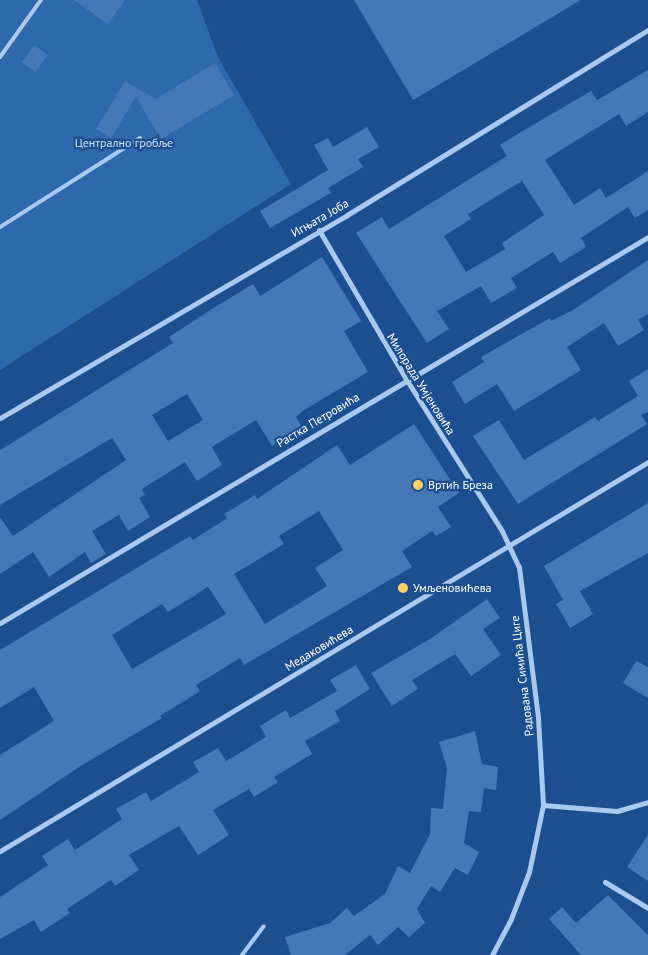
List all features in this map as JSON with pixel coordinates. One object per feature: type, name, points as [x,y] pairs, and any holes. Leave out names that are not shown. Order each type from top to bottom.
[{"type":"street","name":"Игњата Јоба","points":[[0,418],[319,230],[648,30]]},
{"type":"street","name":"Милорада Умјеновића","points":[[319,230],[406,379],[510,546]]},
{"type":"street","name":"Растка Петровића","points":[[0,623],[406,379],[648,237]]},
{"type":"street","name":"Медаковићева","points":[[0,851],[648,462]]},
{"type":"street","name":"Радована Симића Циге","points":[[492,955],[511,919],[529,872],[543,806],[535,688],[519,567],[510,546]]},
{"type":"street","points":[[543,806],[617,811],[648,802]]},
{"type":"street","points":[[605,882],[648,908]]},
{"type":"lane","points":[[0,57],[41,0]]},
{"type":"lane","points":[[0,227],[140,138]]},
{"type":"lane","points":[[242,955],[264,926]]},
{"type":"green space","name":"Централно гробље","points":[[0,0],[197,0],[218,57],[291,184],[0,370]]},
{"type":"building","points":[[74,0],[125,0],[108,24]]},
{"type":"building","points":[[354,0],[581,0],[413,100]]},
{"type":"building","points":[[34,45],[48,55],[35,72],[22,62]]},
{"type":"building","points":[[215,63],[234,95],[161,139],[136,97],[111,138],[96,129],[125,81],[156,99]]},
{"type":"building","points":[[648,70],[648,112],[626,126],[619,114],[545,160],[574,205],[600,188],[606,198],[648,171],[648,210],[635,218],[628,207],[581,238],[586,247],[560,263],[553,252],[511,278],[517,288],[491,303],[481,286],[437,311],[449,329],[427,343],[356,233],[382,217],[389,229],[507,156],[500,145],[591,91],[597,100]],"holes":[[[522,181],[544,215],[502,243],[505,249],[466,272],[444,236],[471,219],[468,214]]]},
{"type":"building","points":[[367,127],[379,147],[358,159],[363,167],[328,188],[331,193],[270,228],[260,211],[328,170],[314,145],[328,138],[333,147]]},
{"type":"building","points":[[322,257],[361,321],[344,331],[368,372],[304,410],[296,417],[303,428],[272,446],[256,420],[212,447],[222,465],[197,481],[185,462],[142,489],[145,495],[139,498],[150,517],[128,531],[119,515],[92,531],[106,554],[91,563],[85,552],[49,577],[33,552],[0,574],[0,517],[13,536],[126,460],[112,438],[0,505],[0,450],[173,343],[169,337],[253,284],[260,296]],"holes":[[[187,394],[203,420],[168,441],[152,415]]]},
{"type":"building","points":[[648,260],[648,314],[638,320],[644,330],[618,346],[604,323],[567,347],[581,370],[514,411],[497,384],[465,404],[452,382],[484,362],[481,357],[550,318],[551,321],[573,310]]},
{"type":"building","points":[[648,369],[648,412],[641,415],[647,424],[518,504],[473,436],[499,420],[524,460],[595,417],[598,421],[638,396],[629,381]]},
{"type":"building","points":[[414,424],[459,493],[438,507],[451,527],[436,536],[432,531],[402,551],[412,567],[244,665],[240,658],[196,685],[200,691],[160,716],[162,718],[79,767],[0,820],[0,755],[54,721],[34,687],[0,708],[0,650],[190,536],[193,540],[227,518],[224,514],[255,495],[257,499],[337,445],[350,465]],"holes":[[[319,511],[343,550],[315,568],[327,586],[265,624],[234,574],[284,544],[279,536]],[[208,587],[226,614],[132,669],[112,635],[162,604],[168,612]]]},
{"type":"building","points":[[648,503],[648,553],[580,591],[593,614],[570,628],[556,604],[563,600],[544,566]]},
{"type":"building","points":[[487,599],[500,618],[483,629],[501,655],[471,676],[455,654],[412,680],[418,689],[392,706],[371,673],[430,639]]},
{"type":"building","points":[[636,661],[648,667],[648,698],[623,683]]},
{"type":"building","points":[[356,665],[370,689],[335,711],[340,721],[305,741],[312,754],[274,777],[278,782],[254,797],[249,789],[213,810],[229,835],[198,855],[179,826],[129,855],[139,870],[115,886],[111,880],[67,909],[70,913],[41,932],[34,920],[0,939],[0,897],[48,865],[42,856],[68,839],[75,850],[122,819],[116,809],[146,792],[151,801],[199,772],[193,762],[218,748],[226,761],[248,748],[266,737],[260,726],[286,710],[290,718],[337,691],[330,680]]},
{"type":"building","points":[[475,731],[482,764],[498,767],[496,790],[484,788],[481,812],[469,811],[464,843],[479,852],[468,875],[455,868],[440,892],[431,886],[417,909],[425,923],[409,937],[398,927],[378,945],[370,935],[345,955],[291,955],[285,937],[330,923],[347,908],[354,916],[385,894],[398,866],[410,873],[430,834],[431,808],[443,809],[447,768],[439,742]]},
{"type":"building","points":[[648,835],[648,881],[627,867]]},
{"type":"building","points":[[608,895],[648,935],[648,955],[581,955],[549,919],[562,907],[576,923]]},
{"type":"place","name":"Вртић Бреза","points":[[418,485]]},
{"type":"place","name":"Умљеновићева","points":[[403,588]]}]
